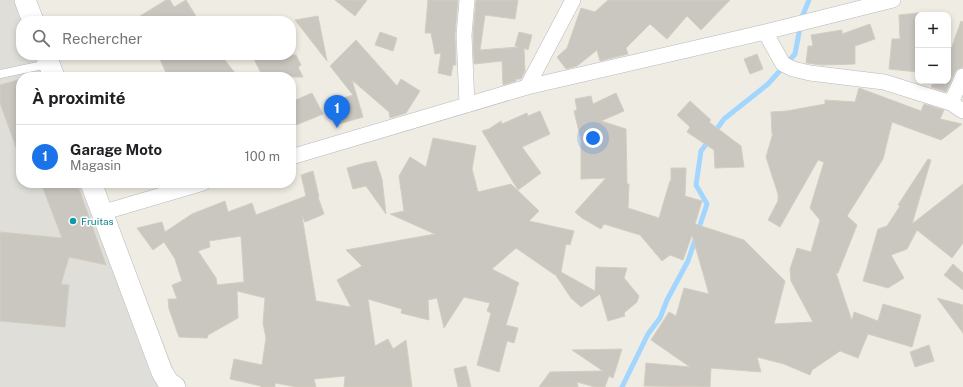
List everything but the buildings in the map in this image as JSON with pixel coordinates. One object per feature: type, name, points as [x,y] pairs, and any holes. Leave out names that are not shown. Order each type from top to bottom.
[{"type":"main road","points":[[25,0],[31,16]]},
{"type":"main road","points":[[92,188],[162,372],[171,384]]},
{"type":"street","points":[[467,0],[464,35],[467,104]]},
{"type":"street","points":[[527,87],[573,0]]},
{"type":"street","points":[[296,155],[527,87],[765,32],[893,0]]},
{"type":"street","points":[[765,32],[783,64],[793,70],[884,82],[957,107],[963,76]]},
{"type":"street","points":[[101,213],[186,188]]},
{"type":"lane","points":[[0,74],[49,65]]},
{"type":"shaded area","points":[[0,0],[33,0],[39,16],[16,16],[16,60],[56,60],[61,72],[16,72],[16,188],[104,188],[174,371],[182,387],[0,387]]},
{"type":"waterway","points":[[714,133],[724,119],[768,84],[795,54],[802,17],[809,0]]},
{"type":"waterway","points":[[622,387],[648,334],[660,318],[667,300],[688,261],[707,204],[696,185],[701,151],[710,139]]},
{"type":"place","name":"Garage Moto","points":[[337,128]]},
{"type":"place","name":"Fruitas","points":[[73,221]]}]
